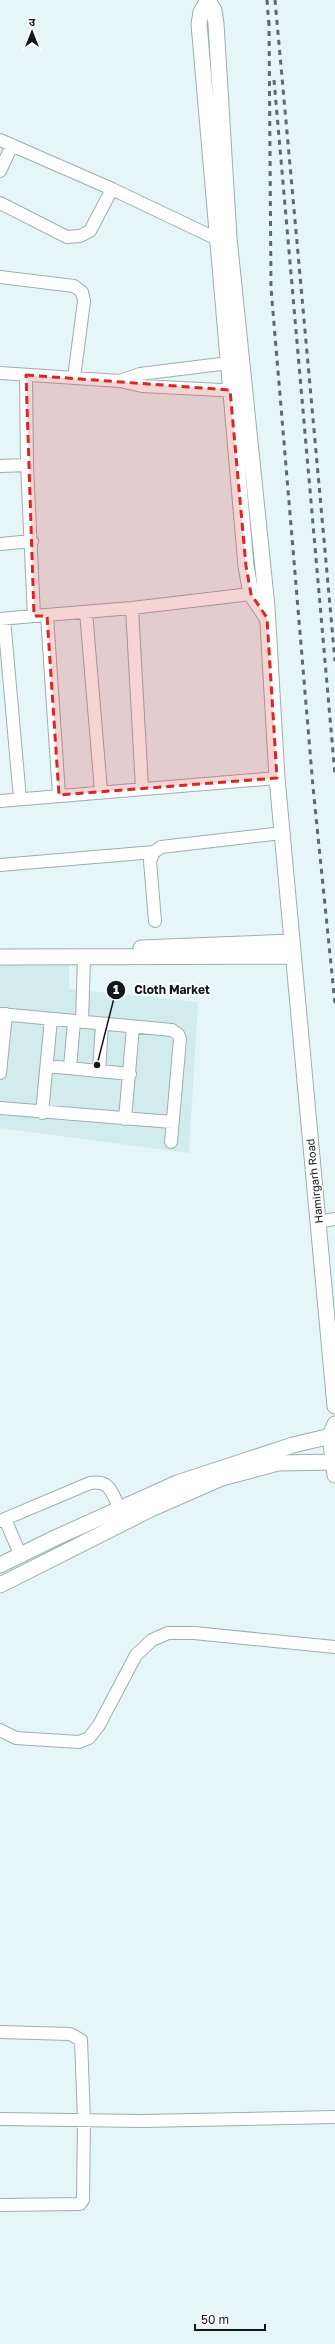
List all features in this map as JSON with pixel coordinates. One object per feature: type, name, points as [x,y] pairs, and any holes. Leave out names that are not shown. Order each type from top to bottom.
[{"type":"main road","points":[[235,362],[217,239],[199,24],[201,12],[208,0],[214,10],[216,24],[229,238],[246,566],[258,593]]},
{"type":"main road","name":"Hamirgarh Road","points":[[258,593],[267,618],[277,778],[335,1406]]},
{"type":"main road","points":[[0,951],[293,949]]},
{"type":"main road","points":[[0,957],[84,959],[293,949]]},
{"type":"main road","points":[[0,1565],[20,1554],[177,1484],[234,1463],[333,1432],[335,1466],[278,1463],[222,1478],[151,1509],[0,1585]]},
{"type":"street","points":[[0,140],[112,189],[217,239]]},
{"type":"street","points":[[0,171],[12,145]]},
{"type":"street","points":[[0,203],[67,237],[80,236],[90,231],[112,189]]},
{"type":"street","points":[[0,277],[74,286],[82,292],[84,301],[74,378]]},
{"type":"street","points":[[120,381],[140,374],[235,362]]},
{"type":"street","points":[[0,373],[120,381],[142,386],[237,391]]},
{"type":"street","points":[[26,375],[27,465],[32,541],[34,616]]},
{"type":"street","points":[[0,466],[27,465]]},
{"type":"street","points":[[0,544],[32,541]]},
{"type":"street","points":[[20,799],[2,619],[132,608],[258,593]]},
{"type":"street","points":[[132,608],[142,788]]},
{"type":"street","points":[[86,612],[101,791]]},
{"type":"street","points":[[47,616],[59,795]]},
{"type":"street","points":[[0,801],[101,791],[277,778]]},
{"type":"street","points":[[155,921],[150,861],[154,852],[161,847],[282,833]]},
{"type":"street","points":[[0,865],[154,852]]},
{"type":"street","points":[[70,1068],[78,1021],[84,959]]},
{"type":"street","points":[[0,1073],[3,1014],[172,1030],[178,1034],[180,1039],[171,1142]]},
{"type":"street","points":[[42,1112],[51,1019]]},
{"type":"street","points":[[99,1071],[102,1024]]},
{"type":"street","points":[[126,1119],[133,1027]]},
{"type":"street","points":[[47,1066],[130,1074]]},
{"type":"street","points":[[0,1108],[172,1122]]},
{"type":"street","points":[[318,1222],[335,1219]]},
{"type":"street","points":[[20,1554],[2,1520],[90,1482],[102,1481],[106,1484],[120,1509]]},
{"type":"street","points":[[0,1730],[16,1738],[78,1742],[89,1738],[99,1725],[136,1656],[152,1640],[168,1633],[194,1633],[335,1647]]},
{"type":"street","points":[[0,2032],[70,2034],[81,2040],[84,2120],[83,2200],[80,2204],[0,2205]]},
{"type":"street","points":[[0,2119],[84,2120],[335,2117]]},
{"type":"highlighted area","points":[[26,375],[230,390],[246,566],[251,594],[267,618],[277,778],[59,795],[47,616],[34,616]]},
{"type":"shaded area","points":[[0,961],[69,964],[69,989],[198,1002],[189,1153],[0,1128]]},
{"type":"railway","points":[[267,0],[269,26]]},
{"type":"railway","points":[[275,0],[335,661]]},
{"type":"railway","points":[[269,21],[271,288],[313,787],[335,1004]]},
{"type":"railway","points":[[274,80],[335,775]]},
{"type":"place","name":"Cloth Market","points":[[97,1065]]}]
